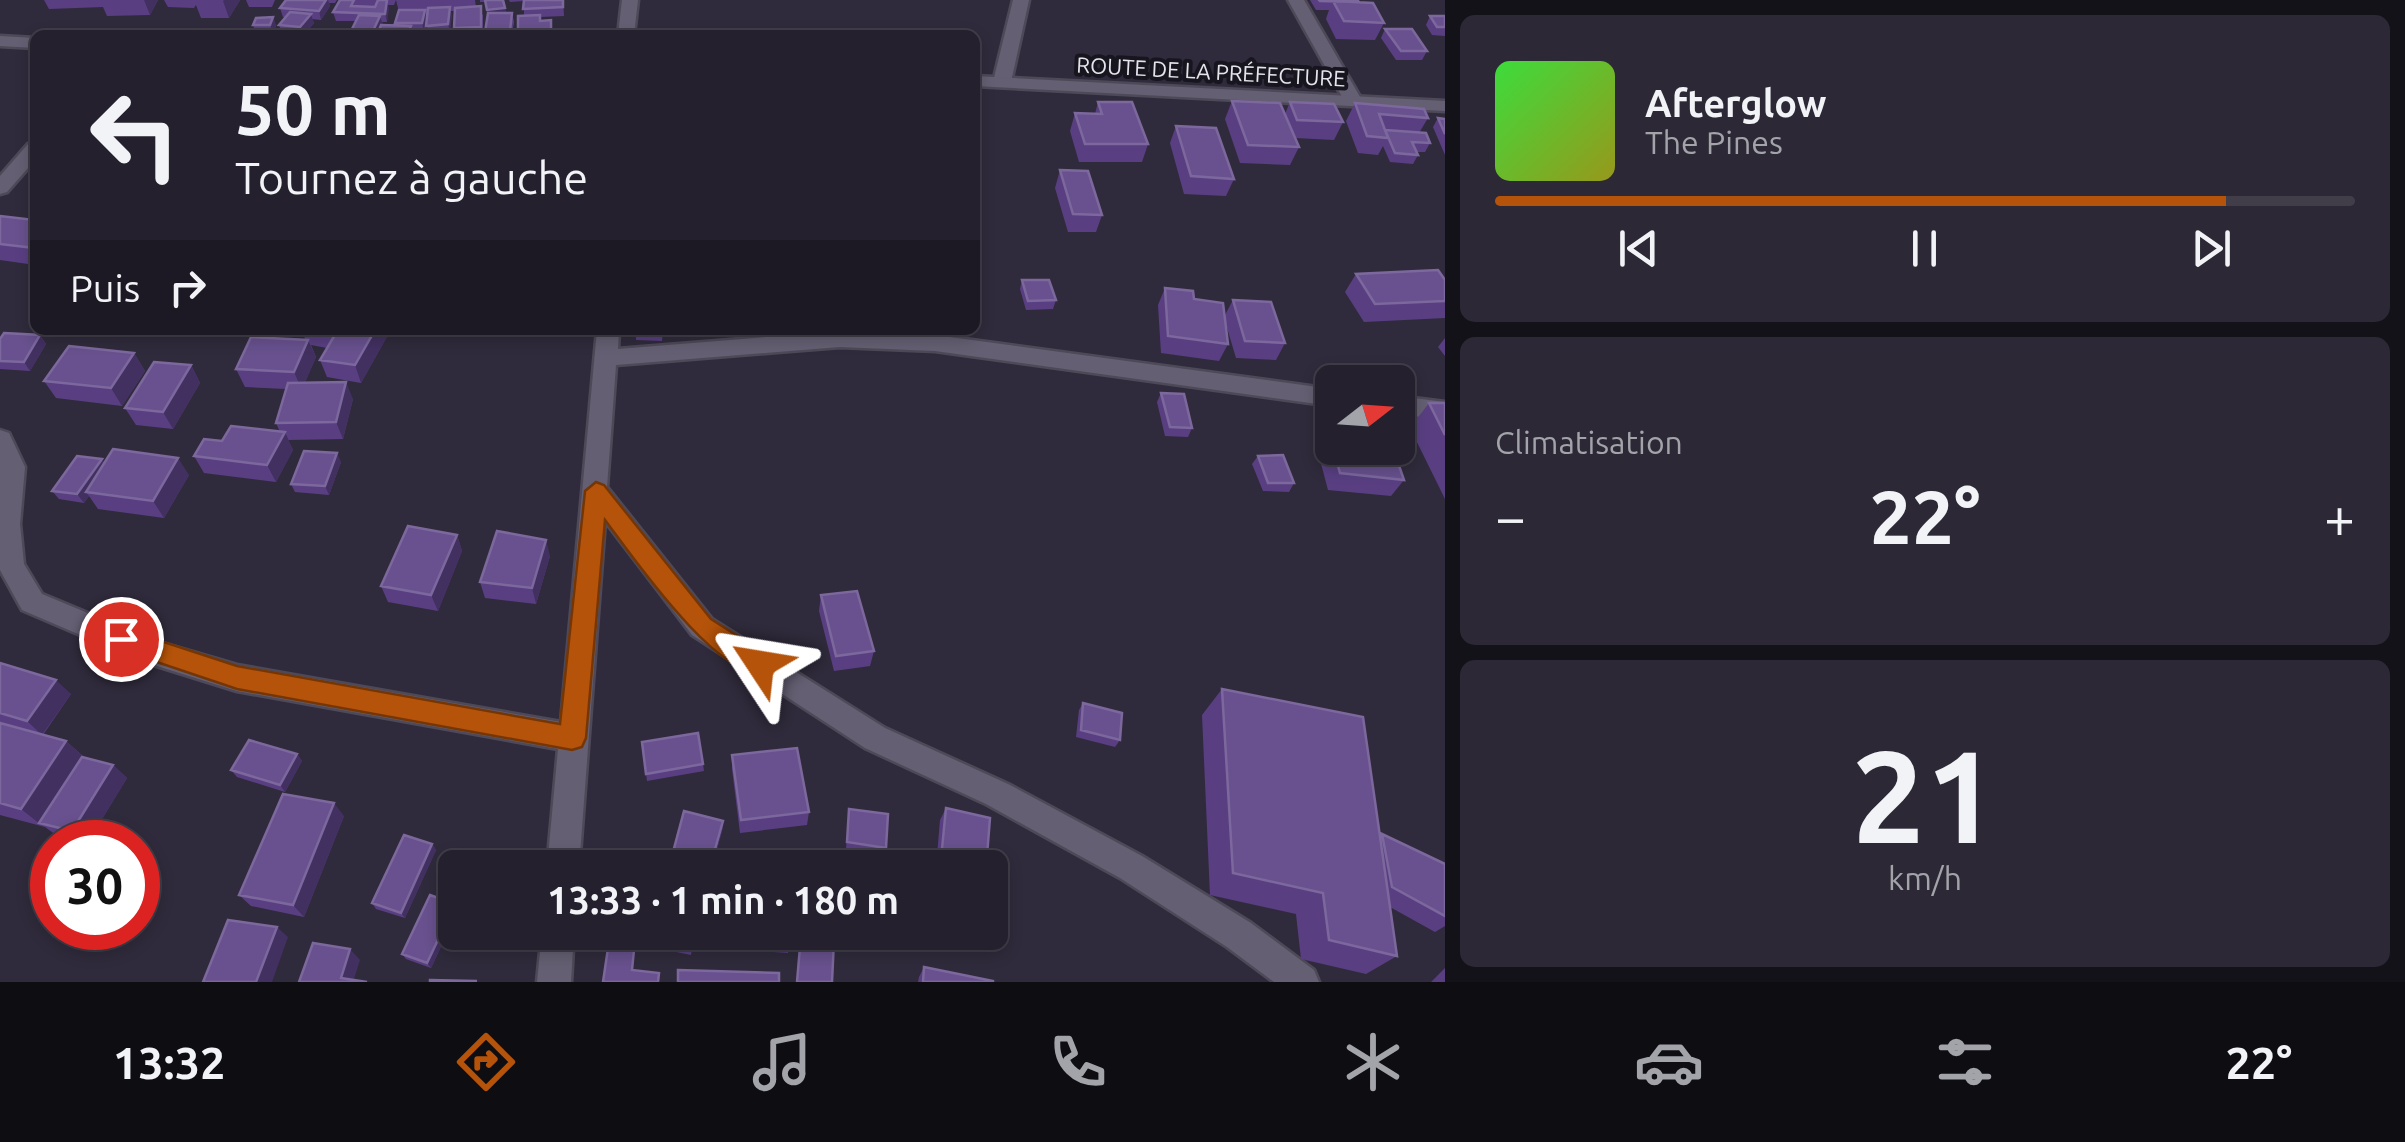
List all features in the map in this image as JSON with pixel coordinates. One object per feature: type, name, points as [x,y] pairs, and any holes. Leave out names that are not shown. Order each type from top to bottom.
[{"type":"street","points":[[627,30],[630,0]]},
{"type":"street","points":[[1002,82],[1021,0]]},
{"type":"street","points":[[1296,0],[1354,102]]},
{"type":"street","points":[[0,41],[30,42]]},
{"type":"street","name":"ROUTE DE LA PRÉFECTURE","points":[[980,81],[1445,106]]},
{"type":"street","points":[[0,188],[30,154]]},
{"type":"street","points":[[564,850],[607,344],[840,339],[935,343],[1315,396]]},
{"type":"street","points":[[1415,408],[1445,411]]},
{"type":"street","points":[[0,438],[13,467],[7,524],[10,566],[32,602],[151,652],[237,678],[572,738]]},
{"type":"street","points":[[596,491],[702,627],[874,738],[996,794],[1131,867],[1239,935],[1302,982]]},
{"type":"street","points":[[554,982],[557,950]]},
{"type":"building","points":[[286,0],[326,0],[319,11],[280,8]]},
{"type":"building","points":[[340,0],[354,0],[351,6],[375,7],[378,0],[387,0],[385,14],[333,12]]},
{"type":"building","points":[[485,0],[503,0],[505,8],[487,10]]},
{"type":"building","points":[[524,0],[563,0],[563,7],[523,9]]},
{"type":"building","points":[[1333,1],[1373,3],[1384,23],[1344,21]]},
{"type":"building","points":[[481,6],[481,27],[454,28],[455,8]]},
{"type":"building","points":[[450,7],[448,24],[426,26],[428,8]]},
{"type":"building","points":[[399,10],[425,10],[422,23],[395,23]]},
{"type":"building","points":[[290,12],[311,14],[300,27],[279,25]]},
{"type":"building","points":[[488,13],[512,13],[510,30],[485,30]]},
{"type":"building","points":[[359,15],[380,16],[373,30],[352,30]]},
{"type":"building","points":[[540,15],[540,21],[551,20],[551,30],[518,30],[518,16]]},
{"type":"building","points":[[1430,16],[1445,16],[1445,27],[1437,27]]},
{"type":"building","points":[[273,17],[270,25],[253,25],[256,18]]},
{"type":"building","points":[[381,25],[411,26],[409,30],[379,30]]},
{"type":"building","points":[[1385,29],[1412,29],[1427,51],[1401,51]]},
{"type":"building","points":[[1232,101],[1280,103],[1299,147],[1248,145]]},
{"type":"building","points":[[1098,102],[1132,102],[1148,144],[1085,144],[1075,113],[1102,114]]},
{"type":"building","points":[[1290,102],[1334,104],[1343,122],[1297,120]]},
{"type":"building","points":[[1355,103],[1424,109],[1428,118],[1379,114],[1388,138],[1367,136]]},
{"type":"building","points":[[1176,126],[1216,128],[1234,179],[1191,176]]},
{"type":"building","points":[[1385,130],[1426,133],[1430,143],[1412,142],[1418,155],[1395,153]]},
{"type":"building","points":[[1060,170],[1088,171],[1102,215],[1073,214]]},
{"type":"building","points":[[0,216],[30,219],[30,247],[0,244]]},
{"type":"building","points":[[1438,270],[1445,280],[1445,301],[1375,304],[1356,274]]},
{"type":"building","points":[[1022,280],[1049,280],[1056,300],[1028,301]]},
{"type":"building","points":[[1165,288],[1193,291],[1194,299],[1223,303],[1228,344],[1168,336]]},
{"type":"building","points":[[1233,300],[1271,302],[1285,343],[1245,341]]},
{"type":"building","points":[[4,333],[40,335],[24,362],[0,361],[0,339]]},
{"type":"building","points":[[335,335],[372,335],[355,365],[320,360]]},
{"type":"building","points":[[251,337],[308,340],[294,372],[236,369]]},
{"type":"building","points":[[69,346],[134,353],[111,388],[44,381]]},
{"type":"building","points":[[154,362],[191,365],[163,412],[125,408]]},
{"type":"building","points":[[346,382],[336,422],[276,423],[288,383]]},
{"type":"building","points":[[1161,393],[1184,394],[1192,428],[1170,427]]},
{"type":"building","points":[[1429,403],[1445,403],[1445,435]]},
{"type":"building","points":[[231,426],[285,432],[267,465],[194,456],[204,439],[222,441]]},
{"type":"building","points":[[113,449],[178,458],[153,501],[86,492]]},
{"type":"building","points":[[304,451],[337,453],[325,486],[291,484]]},
{"type":"building","points":[[1283,455],[1294,483],[1268,483],[1258,456]]},
{"type":"building","points":[[77,456],[102,459],[77,494],[52,491]]},
{"type":"building","points":[[1338,465],[1399,465],[1404,480],[1340,473]]},
{"type":"building","points":[[408,526],[457,535],[431,595],[381,586]]},
{"type":"building","points":[[497,531],[546,540],[532,588],[480,582]]},
{"type":"building","points":[[857,591],[874,651],[836,656],[821,595]]},
{"type":"building","points":[[0,663],[56,680],[27,721],[0,713]]},
{"type":"building","points":[[1222,689],[1363,717],[1397,956],[1329,940],[1323,893],[1233,873]]},
{"type":"building","points":[[1083,703],[1122,713],[1120,740],[1081,730]]},
{"type":"building","points":[[0,723],[66,741],[21,809],[0,803]]},
{"type":"building","points":[[698,733],[703,764],[646,774],[642,742]]},
{"type":"building","points":[[249,740],[297,754],[280,785],[231,770]]},
{"type":"building","points":[[797,748],[809,812],[741,820],[732,755]]},
{"type":"building","points":[[82,757],[113,765],[79,820],[41,820]]},
{"type":"building","points":[[283,794],[334,803],[293,905],[239,895]]},
{"type":"building","points":[[946,808],[990,818],[987,850],[942,850]]},
{"type":"building","points":[[849,809],[888,814],[886,848],[847,842]]},
{"type":"building","points":[[684,811],[723,821],[715,850],[674,850]]},
{"type":"building","points":[[1382,834],[1445,864],[1445,916],[1392,887]]},
{"type":"building","points":[[404,835],[432,844],[401,913],[372,903]]},
{"type":"building","points":[[430,895],[438,898],[438,940],[427,963],[402,954]]},
{"type":"building","points":[[228,920],[277,927],[256,982],[203,982]]},
{"type":"building","points":[[313,943],[350,949],[341,978],[367,982],[299,982]]},
{"type":"building","points":[[608,950],[634,950],[632,970],[659,973],[658,982],[603,982]]},
{"type":"building","points":[[800,950],[834,950],[832,982],[797,982]]},
{"type":"building","points":[[924,967],[993,981],[993,982],[923,982]]},
{"type":"building","points":[[678,970],[779,973],[779,982],[678,982]]},
{"type":"route","points":[[121,639],[237,678],[572,738],[596,491],[702,627],[760,664]]}]
